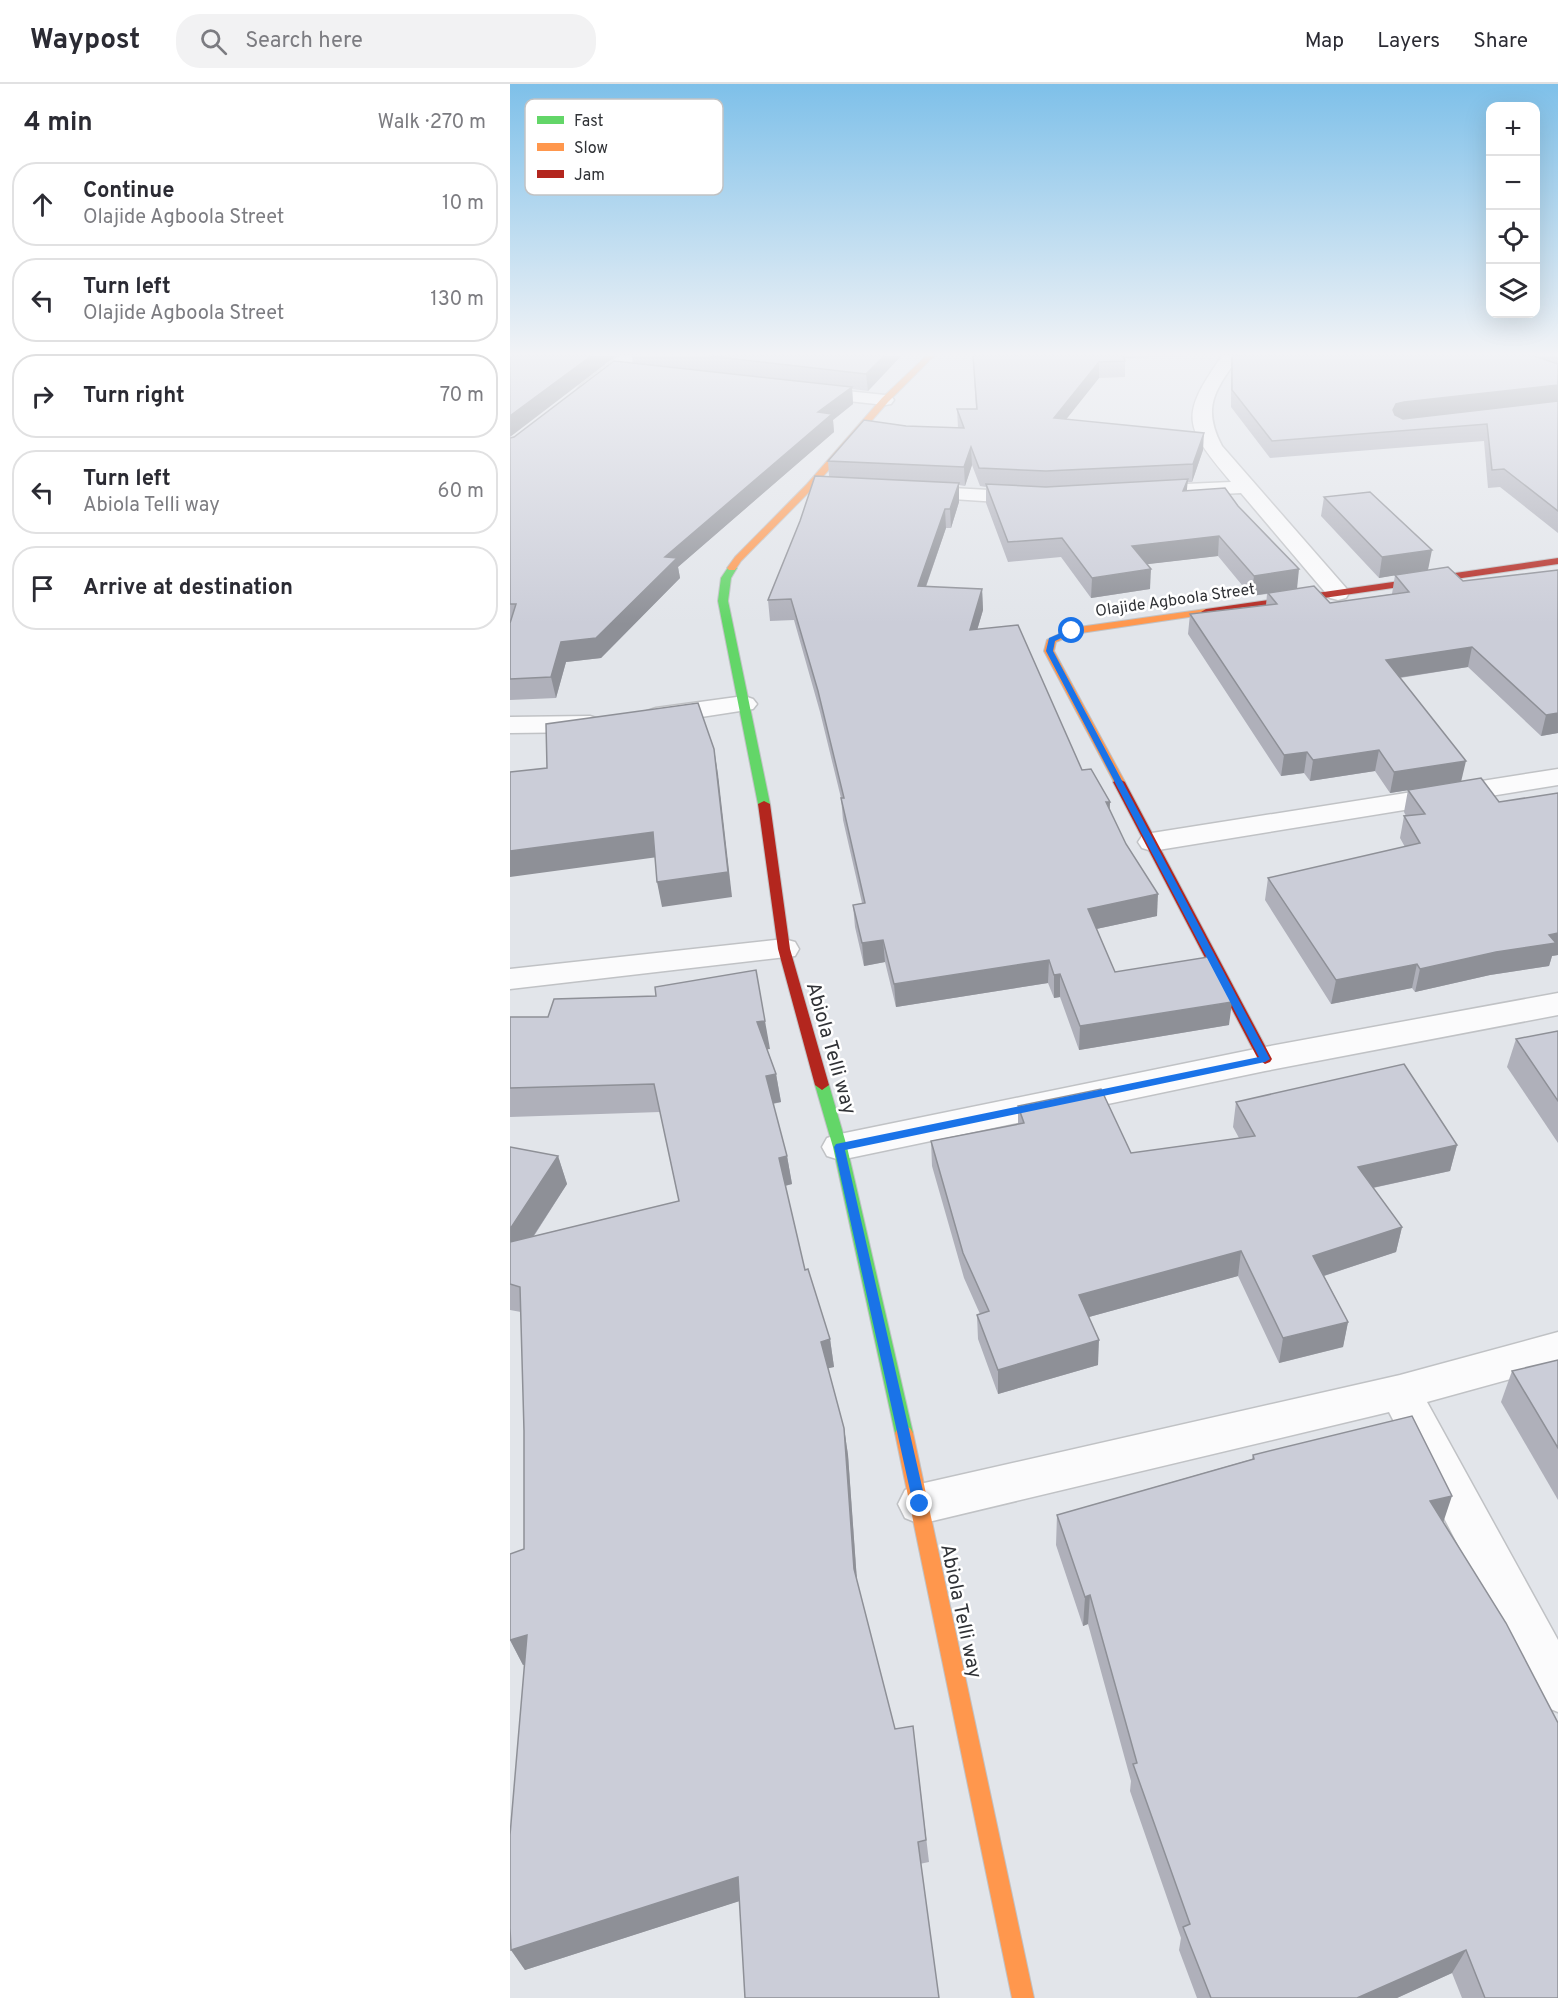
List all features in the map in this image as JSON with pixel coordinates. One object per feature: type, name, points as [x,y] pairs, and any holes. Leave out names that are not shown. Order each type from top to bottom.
[{"type":"street","name":"Abiola Telli way","points":[[845,445],[810,486],[738,559],[726,578],[723,601],[761,783],[784,949],[840,1147],[920,1504],[1023,1998]]},
{"type":"street","points":[[1211,445],[1338,593]]},
{"type":"street","points":[[810,486],[833,488]]},
{"type":"street","points":[[1124,493],[1247,487]]},
{"type":"street","points":[[892,491],[1046,498]]},
{"type":"street","name":"Olajide Agboola Street","points":[[1265,1059],[1049,651],[1052,640],[1072,631],[1558,561]]},
{"type":"street","points":[[510,725],[585,725],[744,704]]},
{"type":"street","points":[[1152,842],[1558,777]]},
{"type":"street","points":[[510,979],[784,949]]},
{"type":"street","points":[[840,1147],[1265,1059],[1558,1004]]},
{"type":"street","points":[[920,1504],[1400,1392],[1558,1348]]},
{"type":"street","points":[[1400,1392],[1558,1688]]},
{"type":"building","points":[[510,445],[795,445],[665,557],[677,558],[596,638],[561,642],[551,677],[510,679],[510,623],[516,604],[510,604]]},
{"type":"building","points":[[842,445],[1200,445],[1193,464],[1046,471],[979,468],[971,447],[964,467],[828,461]]},
{"type":"building","points":[[1489,445],[1558,445],[1558,511],[1504,469],[1492,470]]},
{"type":"building","points":[[815,476],[959,483],[950,509],[945,509],[918,586],[982,589],[970,630],[1018,625],[1082,770],[1091,769],[1110,802],[1106,802],[1126,844],[1158,894],[1088,909],[1115,972],[1208,957],[1232,1002],[1080,1026],[1060,974],[1054,975],[1049,960],[894,984],[883,940],[862,943],[853,905],[865,903],[841,798],[844,798],[818,691],[791,599],[768,600],[800,521]]},
{"type":"building","points":[[1188,479],[1183,491],[1225,488],[1238,506],[1299,569],[1254,576],[1219,536],[1132,546],[1151,569],[1092,578],[1062,538],[1008,542],[986,484],[1046,487]]},
{"type":"building","points":[[1370,492],[1432,550],[1382,557],[1324,497]]},
{"type":"building","points":[[1448,567],[1463,581],[1558,570],[1558,713],[1546,715],[1472,647],[1386,660],[1466,761],[1394,772],[1379,750],[1313,760],[1307,752],[1284,755],[1190,614],[1277,604],[1268,593],[1314,586],[1330,603],[1409,592],[1395,575]]},
{"type":"building","points":[[698,703],[714,749],[728,872],[657,882],[653,832],[510,851],[510,772],[547,768],[546,724]]},
{"type":"building","points":[[1481,778],[1499,802],[1558,793],[1558,933],[1549,935],[1556,943],[1496,952],[1420,969],[1417,964],[1336,980],[1268,878],[1420,843],[1404,816],[1425,814],[1408,790]]},
{"type":"building","points":[[756,970],[765,1021],[757,1022],[776,1074],[766,1076],[787,1156],[779,1158],[805,1270],[808,1269],[830,1339],[821,1342],[844,1428],[854,1569],[895,1729],[913,1726],[926,1840],[918,1842],[939,1998],[745,1998],[738,1877],[511,1950],[510,1835],[527,1635],[510,1640],[510,1554],[524,1549],[524,1431],[520,1287],[510,1284],[510,1242],[679,1201],[654,1084],[510,1088],[510,1017],[548,1017],[554,999],[656,996],[655,987]]},
{"type":"building","points":[[1558,1031],[1558,1101],[1516,1039]]},
{"type":"building","points":[[1404,1064],[1457,1145],[1358,1167],[1402,1227],[1313,1256],[1348,1322],[1283,1338],[1241,1251],[1079,1295],[1099,1340],[998,1370],[977,1315],[989,1311],[963,1253],[931,1141],[1024,1123],[1018,1106],[1101,1089],[1131,1153],[1255,1136],[1236,1102]]},
{"type":"building","points":[[510,1147],[558,1156],[510,1229]]},
{"type":"building","points":[[1558,1360],[1558,1448],[1512,1371]]},
{"type":"building","points":[[1412,1416],[1452,1496],[1430,1501],[1506,1623],[1558,1723],[1558,1998],[1485,1998],[1466,1950],[1357,1998],[1211,1998],[1183,1927],[1190,1924],[1133,1764],[1137,1763],[1090,1595],[1085,1597],[1057,1515],[1254,1459],[1253,1455]]},
{"type":"traffic: fast","points":[[732,568],[726,578],[723,601],[764,804]]},
{"type":"traffic: fast","points":[[822,1085],[840,1147],[904,1433]]},
{"type":"traffic: slow","points":[[732,568],[845,445]]},
{"type":"traffic: slow","points":[[1119,782],[1049,651],[1052,640],[1072,631],[1206,612]]},
{"type":"traffic: slow","points":[[904,1433],[1023,1998]]},
{"type":"traffic: jam","points":[[1206,612],[1558,561]]},
{"type":"traffic: jam","points":[[1119,782],[1265,1059]]},
{"type":"traffic: jam","points":[[764,804],[784,949],[822,1085]]},
{"type":"route","points":[[920,1504],[840,1147],[1265,1059],[1049,651],[1052,640],[1072,631]]}]
